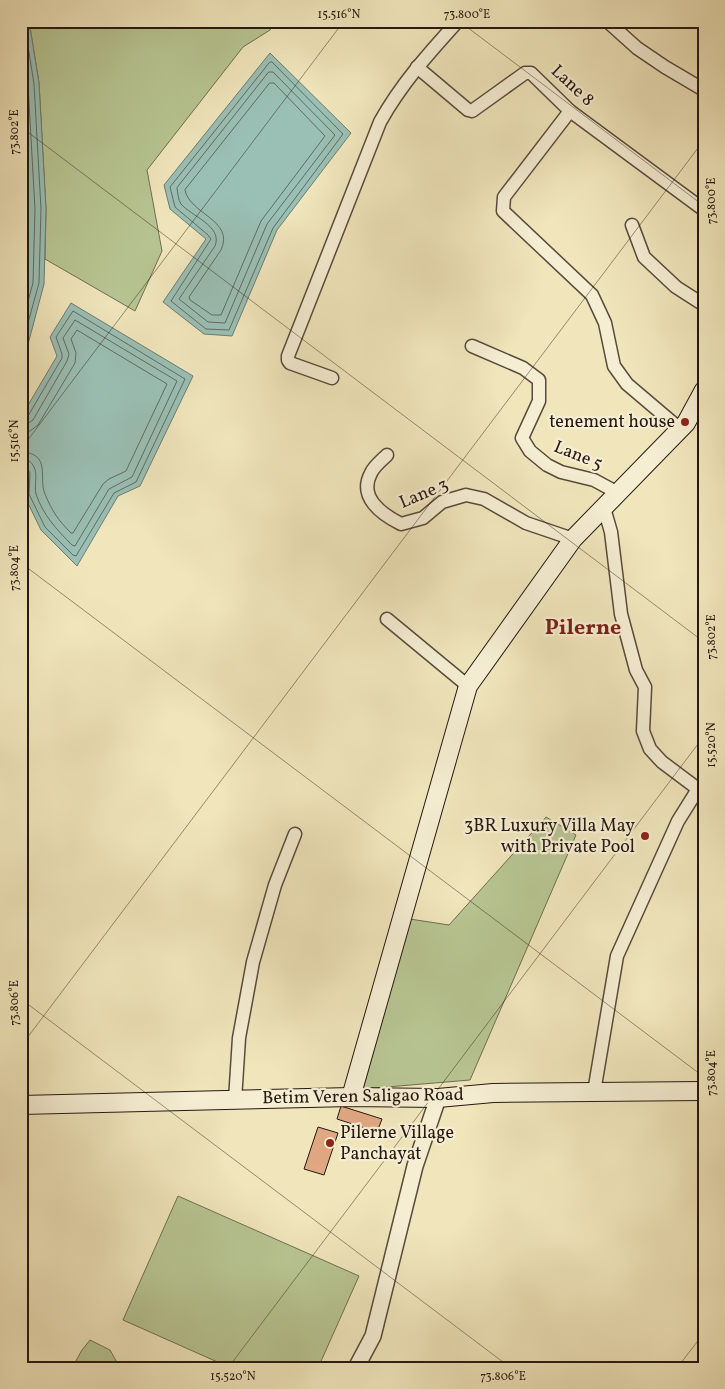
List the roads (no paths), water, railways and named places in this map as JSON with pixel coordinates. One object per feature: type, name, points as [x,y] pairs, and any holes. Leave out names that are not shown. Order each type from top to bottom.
[{"type":"main road","points":[[351,1097],[468,686],[573,539],[680,429],[704,390]]},
{"type":"main road","name":"Betim Veren Saligao Road","points":[[21,1104],[351,1097],[438,1098],[493,1093],[704,1091]]},
{"type":"street","points":[[332,378],[290,363],[288,356],[372,138],[391,103],[417,67],[458,21]]},
{"type":"street","points":[[607,21],[637,48],[665,68],[704,90]]},
{"type":"street","name":"Lane 8","points":[[417,67],[468,110],[474,111],[525,73],[531,73],[570,111],[704,210]]},
{"type":"street","points":[[570,111],[504,197],[503,211],[592,295],[605,323],[614,366],[619,376],[680,429]]},
{"type":"street","points":[[632,225],[644,256],[676,287],[704,305]]},
{"type":"street","name":"Lane 5","points":[[472,346],[523,368],[539,380],[539,401],[522,438],[530,452],[554,469],[594,480],[618,493]]},
{"type":"street","name":"Lane 3","points":[[388,455],[371,472],[366,489],[377,508],[401,524],[422,518],[442,502],[466,496],[484,500],[526,524],[573,539]]},
{"type":"street","points":[[594,1092],[617,956],[678,821],[701,788],[662,762],[650,748],[644,730],[645,687],[636,670],[621,614],[611,532],[604,508]]},
{"type":"street","points":[[387,619],[468,686]]},
{"type":"street","points":[[235,1100],[239,1038],[253,962],[275,885],[295,834]]},
{"type":"street","points":[[356,1368],[373,1336],[415,1166],[438,1098]]},
{"type":"water","points":[[21,21],[29,21],[39,83],[46,209],[44,284],[27,348],[21,359]]},
{"type":"water","points":[[270,53],[351,133],[277,230],[232,336],[204,334],[163,302],[206,239],[170,209],[164,185]]},
{"type":"water","points":[[71,303],[193,376],[140,486],[118,496],[77,566],[41,530],[24,495],[25,473],[21,465],[21,417],[57,356],[50,337]]},
{"type":"place","name":"tenement house","points":[[685,422]]},
{"type":"place","name":"3BR Luxury Villa May with Private Pool","points":[[645,836]]},
{"type":"place","name":"Pilerne Village Panchayat","points":[[330,1143]]},
{"type":"district","name":"Pilerne","points":[[583,628]]}]
